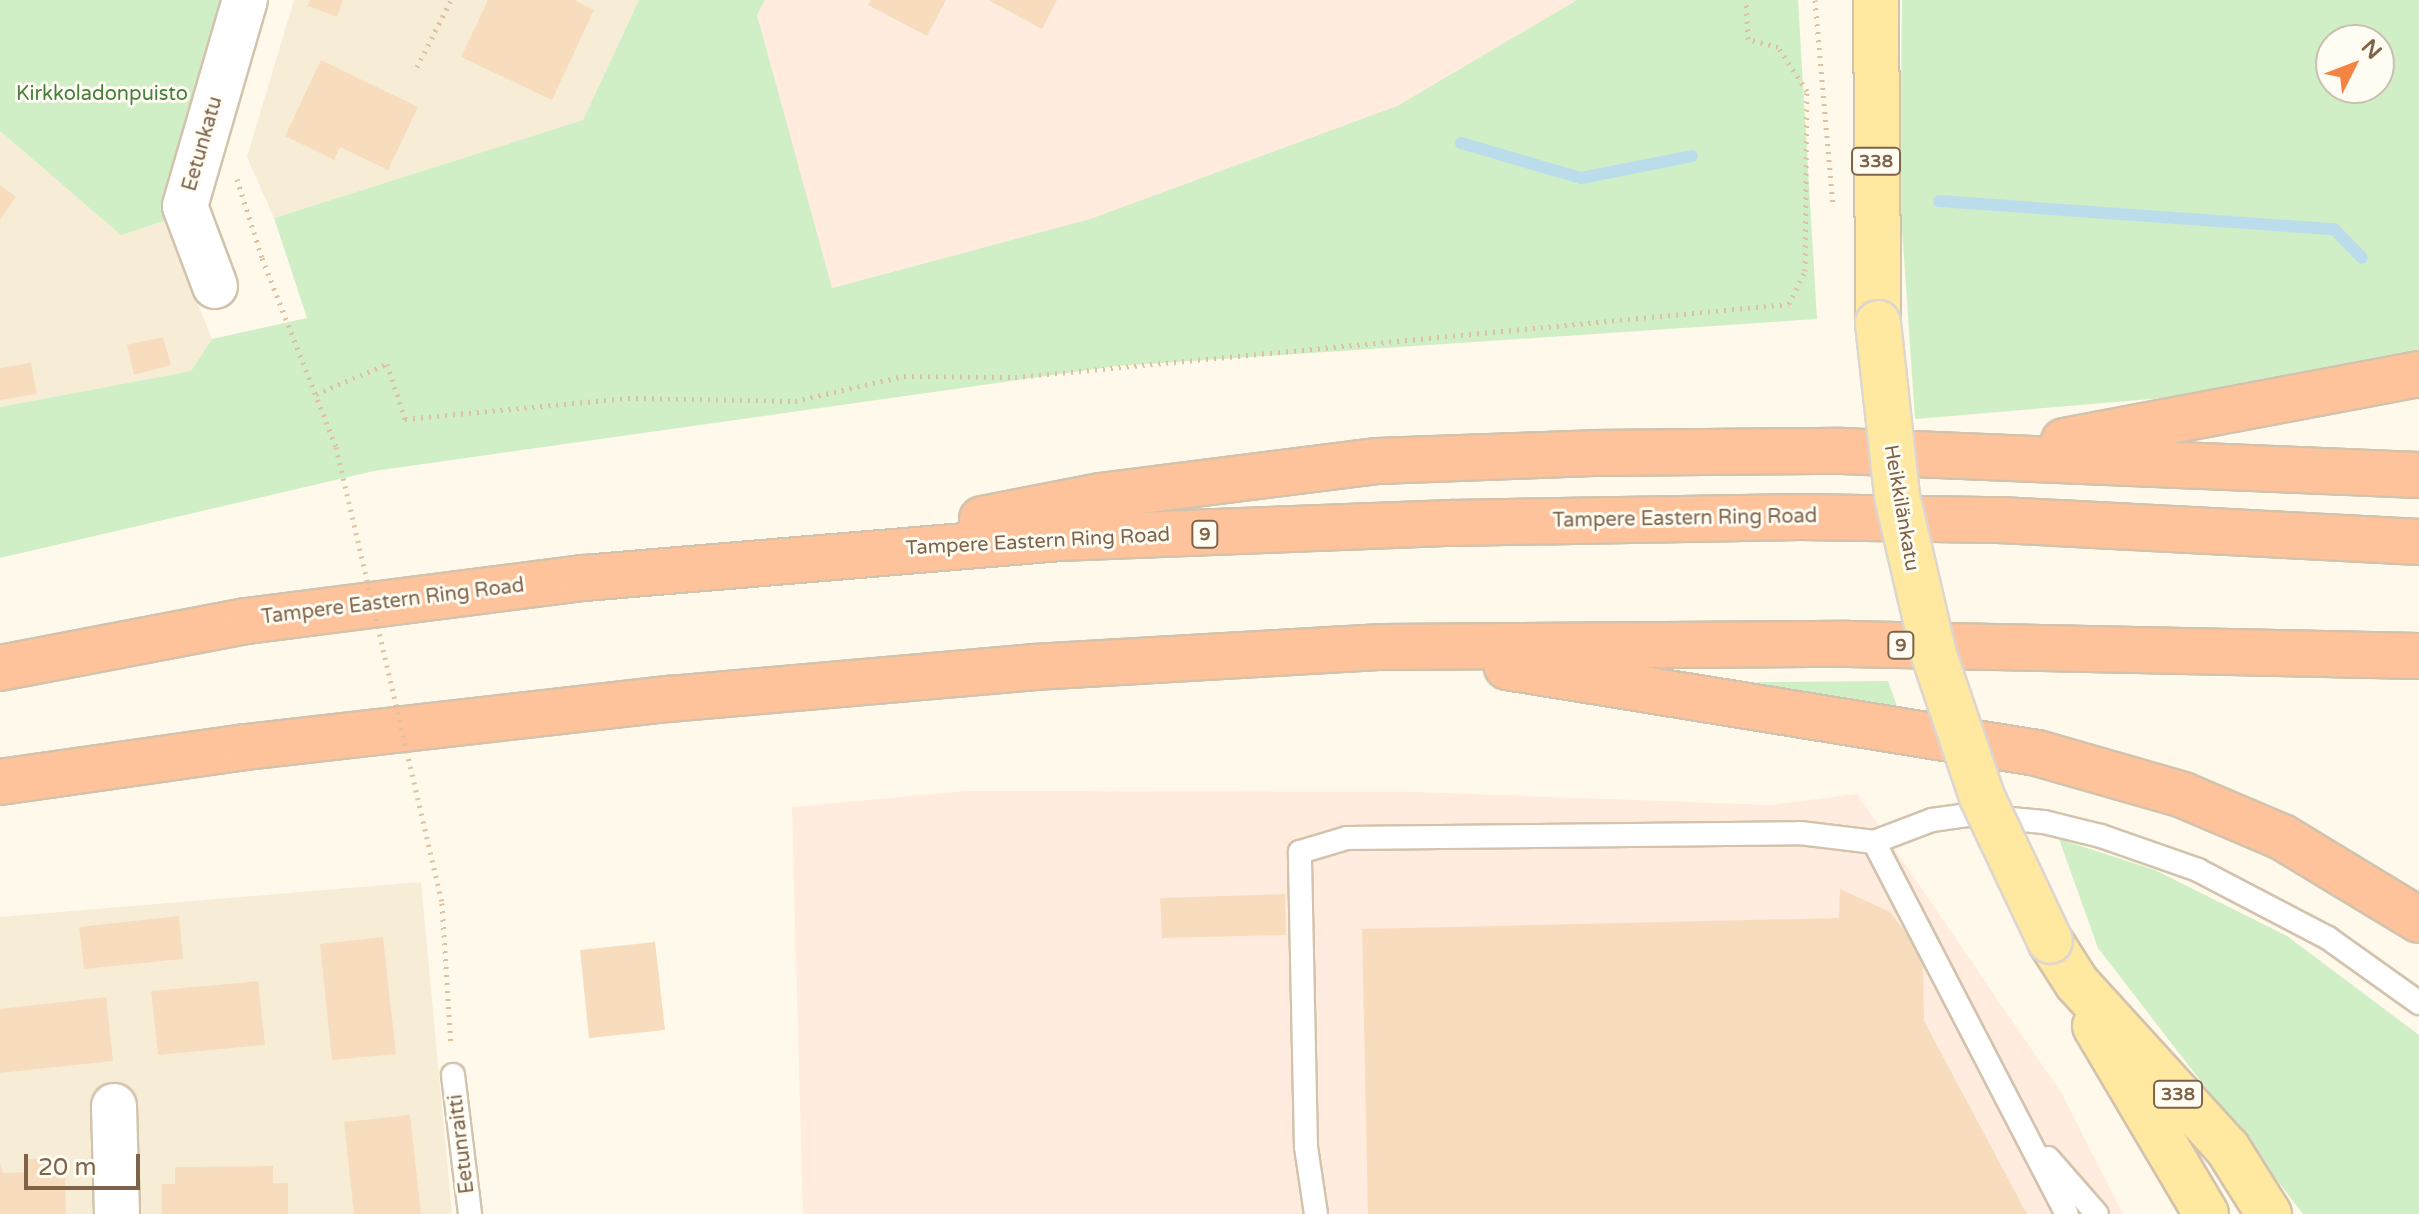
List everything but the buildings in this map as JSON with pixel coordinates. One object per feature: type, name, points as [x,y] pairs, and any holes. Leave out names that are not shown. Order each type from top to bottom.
[{"type":"highway","points":[[1988,455],[2419,374]]},
{"type":"highway","points":[[782,558],[1100,496],[1378,461],[1624,453],[1988,455],[2419,475]]},
{"type":"highway","name":"Tampere Eastern Ring Road","points":[[0,668],[247,621],[782,558],[1058,538],[1452,523],[1801,517],[2000,520],[2419,542]]},
{"type":"highway","name":"9","points":[[0,782],[246,747],[670,699],[1034,667],[1382,647],[1848,644],[2419,656]]},
{"type":"highway","points":[[1382,647],[2037,753],[2183,795],[2282,837],[2419,920]]},
{"type":"main road","name":"Heikkilänkatu","points":[[1876,0],[1878,323],[1897,496],[1934,655],[1982,797],[2050,941],[2077,983],[2228,1149],[2269,1214]]},
{"type":"main road","name":"Heikkilänkatu","points":[[2077,983],[2105,1050],[2206,1214]]},
{"type":"street","name":"Eetunkatu","points":[[215,286],[185,206],[245,0]]},
{"type":"street","points":[[114,1106],[117,1214]]},
{"type":"lane","points":[[1316,1214],[1306,1147],[1300,852],[1347,838],[1800,833],[1874,842],[1932,820],[1967,815],[2044,822],[2101,836],[2198,870],[2273,906],[2368,964],[2419,1003]]},
{"type":"lane","points":[[1874,842],[2067,1214]]},
{"type":"lane","name":"Eetunraitti","points":[[453,1075],[470,1214]]},
{"type":"lane","points":[[2024,1131],[2097,1214]]},
{"type":"path","points":[[417,67],[451,0]]},
{"type":"path","points":[[316,394],[387,364],[405,419],[628,398],[795,401],[904,376],[1015,377],[1789,304],[1805,271],[1807,91],[1778,47],[1748,39],[1746,0]]},
{"type":"path","points":[[1815,0],[1833,212]]},
{"type":"path","points":[[234,167],[262,258],[336,447],[442,903],[453,1075]]},
{"type":"shaded area","points":[[294,0],[639,0],[583,120],[274,218],[247,157]]},
{"type":"shaded area","points":[[765,0],[1577,0],[1397,106],[1090,219],[831,288],[757,15]]},
{"type":"shaded area","points":[[0,131],[121,234],[164,221],[212,339],[191,371],[0,407]]},
{"type":"shaded area","points":[[966,791],[1413,792],[1770,805],[1857,794],[2062,1094],[2123,1214],[803,1214],[792,807]]},
{"type":"shaded area","points":[[421,882],[452,1214],[0,1214],[0,917]]},
{"type":"green space","name":"Kirkkoladonpuisto","points":[[0,0],[229,0],[164,221],[121,235],[0,131]]},
{"type":"green space","points":[[639,0],[765,0],[757,15],[832,288],[1090,219],[1397,106],[1577,0],[1798,0],[1817,319],[1117,366],[374,471],[0,558],[0,407],[191,371],[212,339],[307,318],[274,218],[583,120]]},
{"type":"green space","points":[[1902,0],[2419,0],[2419,349],[2163,398],[1915,419],[1900,199]]},
{"type":"green space","points":[[1888,681],[1897,706],[1665,683]]},
{"type":"green space","points":[[2059,839],[2155,870],[2287,936],[2419,1035],[2419,1214],[2303,1214],[2098,948]]},
{"type":"waterway","points":[[1461,143],[1581,178],[1692,156]]},
{"type":"waterway","points":[[1939,201],[2334,229],[2362,258]]}]
